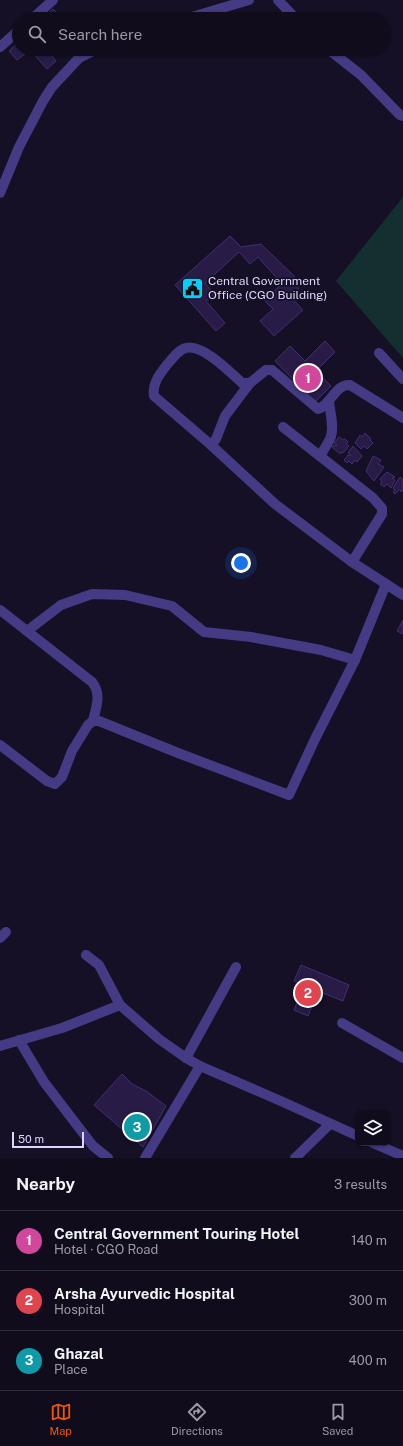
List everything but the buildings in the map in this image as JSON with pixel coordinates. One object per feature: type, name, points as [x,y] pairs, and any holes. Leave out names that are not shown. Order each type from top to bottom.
[{"type":"street","points":[[40,12],[53,0]]},
{"type":"street","points":[[209,12],[249,0]]},
{"type":"street","points":[[278,0],[289,12]]},
{"type":"street","points":[[1,45],[12,36]]},
{"type":"street","points":[[0,193],[19,147],[43,101],[52,87],[79,58],[83,56]]},
{"type":"street","points":[[337,56],[361,74],[400,115],[403,116]]},
{"type":"street","points":[[250,383],[242,383],[207,353],[198,348],[186,348],[173,358],[160,374],[152,389],[154,396],[211,445],[275,504],[352,562],[403,595]]},
{"type":"street","points":[[379,353],[403,379]]},
{"type":"street","points":[[211,445],[216,439],[225,416],[250,383],[266,370],[272,370],[318,409],[322,408],[340,388],[345,385],[350,385],[403,418]]},
{"type":"street","points":[[320,456],[330,440],[331,434],[332,421],[329,401]]},
{"type":"street","points":[[284,427],[373,498],[382,508],[382,514],[352,562]]},
{"type":"street","points":[[0,745],[47,782],[54,784],[62,777],[72,751],[88,725],[93,721],[99,721],[289,795],[315,739],[355,660],[386,584]]},
{"type":"street","points":[[27,631],[61,605],[92,594],[125,595],[172,606],[204,632],[267,640],[321,650],[355,660]]},
{"type":"street","points":[[0,610],[92,682],[98,691],[93,721]]},
{"type":"street","points":[[86,955],[98,965],[120,1005],[160,1039],[186,1058],[200,1066],[355,1135]]},
{"type":"street","points":[[186,1058],[236,967]]},
{"type":"street","points":[[0,1046],[62,1028],[120,1005]]},
{"type":"street","points":[[342,1023],[403,1058]]},
{"type":"street","points":[[19,1040],[44,1082],[93,1146],[108,1158]]},
{"type":"street","points":[[145,1158],[200,1066]]},
{"type":"street","points":[[296,1158],[330,1124]]},
{"type":"street","points":[[380,1146],[403,1156]]},
{"type":"green space","points":[[403,197],[403,358],[336,281]]},
{"type":"place","name":"Central Government Office (CGO Building)","points":[[193,288]]},
{"type":"place","name":"Central Government Touring Hotel","points":[[308,378]]},
{"type":"place","name":"Arsha Ayurvedic Hospital","points":[[308,993]]},
{"type":"place","name":"Ghazal","points":[[137,1127]]}]
